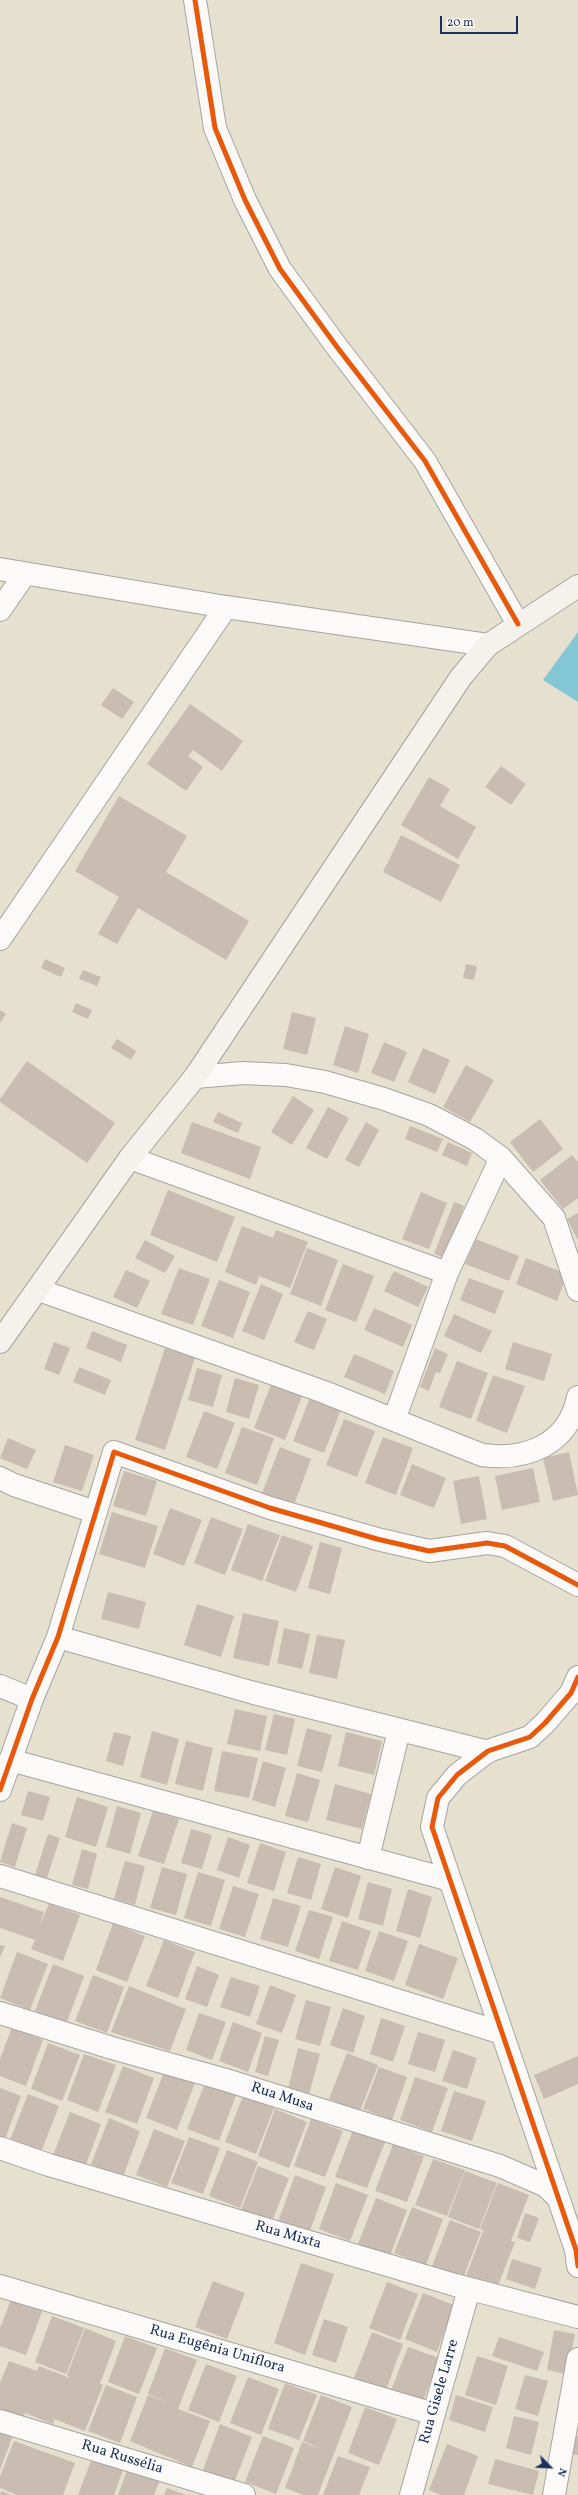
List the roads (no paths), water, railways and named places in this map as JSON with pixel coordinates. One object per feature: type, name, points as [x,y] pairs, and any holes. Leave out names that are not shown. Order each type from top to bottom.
[{"type":"main road","points":[[0,1342],[39,1290],[130,1158],[195,1077],[461,677],[488,645],[578,586]]},
{"type":"street","points":[[195,0],[215,128],[245,200],[280,269],[337,347],[425,461],[518,624]]},
{"type":"street","points":[[0,569],[226,607],[488,645]]},
{"type":"street","points":[[0,610],[25,574]]},
{"type":"street","points":[[0,939],[226,607]]},
{"type":"street","points":[[195,1077],[243,1073],[286,1075],[325,1082],[384,1099],[429,1115],[475,1139],[501,1158],[554,1218],[578,1290]]},
{"type":"street","points":[[130,1158],[447,1273]]},
{"type":"street","points":[[394,1420],[447,1273],[501,1158]]},
{"type":"street","points":[[39,1290],[394,1420],[482,1456],[510,1458],[528,1454],[551,1442],[574,1415],[578,1397]]},
{"type":"street","points":[[0,1790],[32,1699],[58,1637],[114,1452],[270,1508],[377,1539],[429,1551],[487,1543],[505,1546],[578,1584]]},
{"type":"street","points":[[0,1478],[14,1485],[95,1512]]},
{"type":"street","points":[[58,1637],[254,1693],[488,1752]]},
{"type":"street","points":[[578,1677],[571,1693],[545,1723],[530,1737],[488,1752],[457,1775],[438,1798],[432,1827],[576,2250],[578,2266]]},
{"type":"street","points":[[0,1686],[32,1699]]},
{"type":"street","points":[[368,1858],[399,1730]]},
{"type":"street","points":[[10,1760],[450,1880]]},
{"type":"street","points":[[0,1876],[502,2033]]},
{"type":"street","name":"Rua Musa","points":[[0,2012],[112,2048],[226,2080],[500,2166],[546,2186],[557,2197]]},
{"type":"street","name":"Rua Mixta","points":[[0,2148],[49,2165],[469,2288],[578,2317]]},
{"type":"street","name":"Rua Eugênia Uniflora","points":[[0,2286],[434,2414]]},
{"type":"street","name":"Rua Gisele Larre","points":[[410,2495],[469,2288]]},
{"type":"street","points":[[554,2495],[578,2359]]},
{"type":"street","name":"Rua Russélia","points":[[0,2422],[244,2495]]},
{"type":"water","points":[[578,632],[578,702],[543,680]]}]
